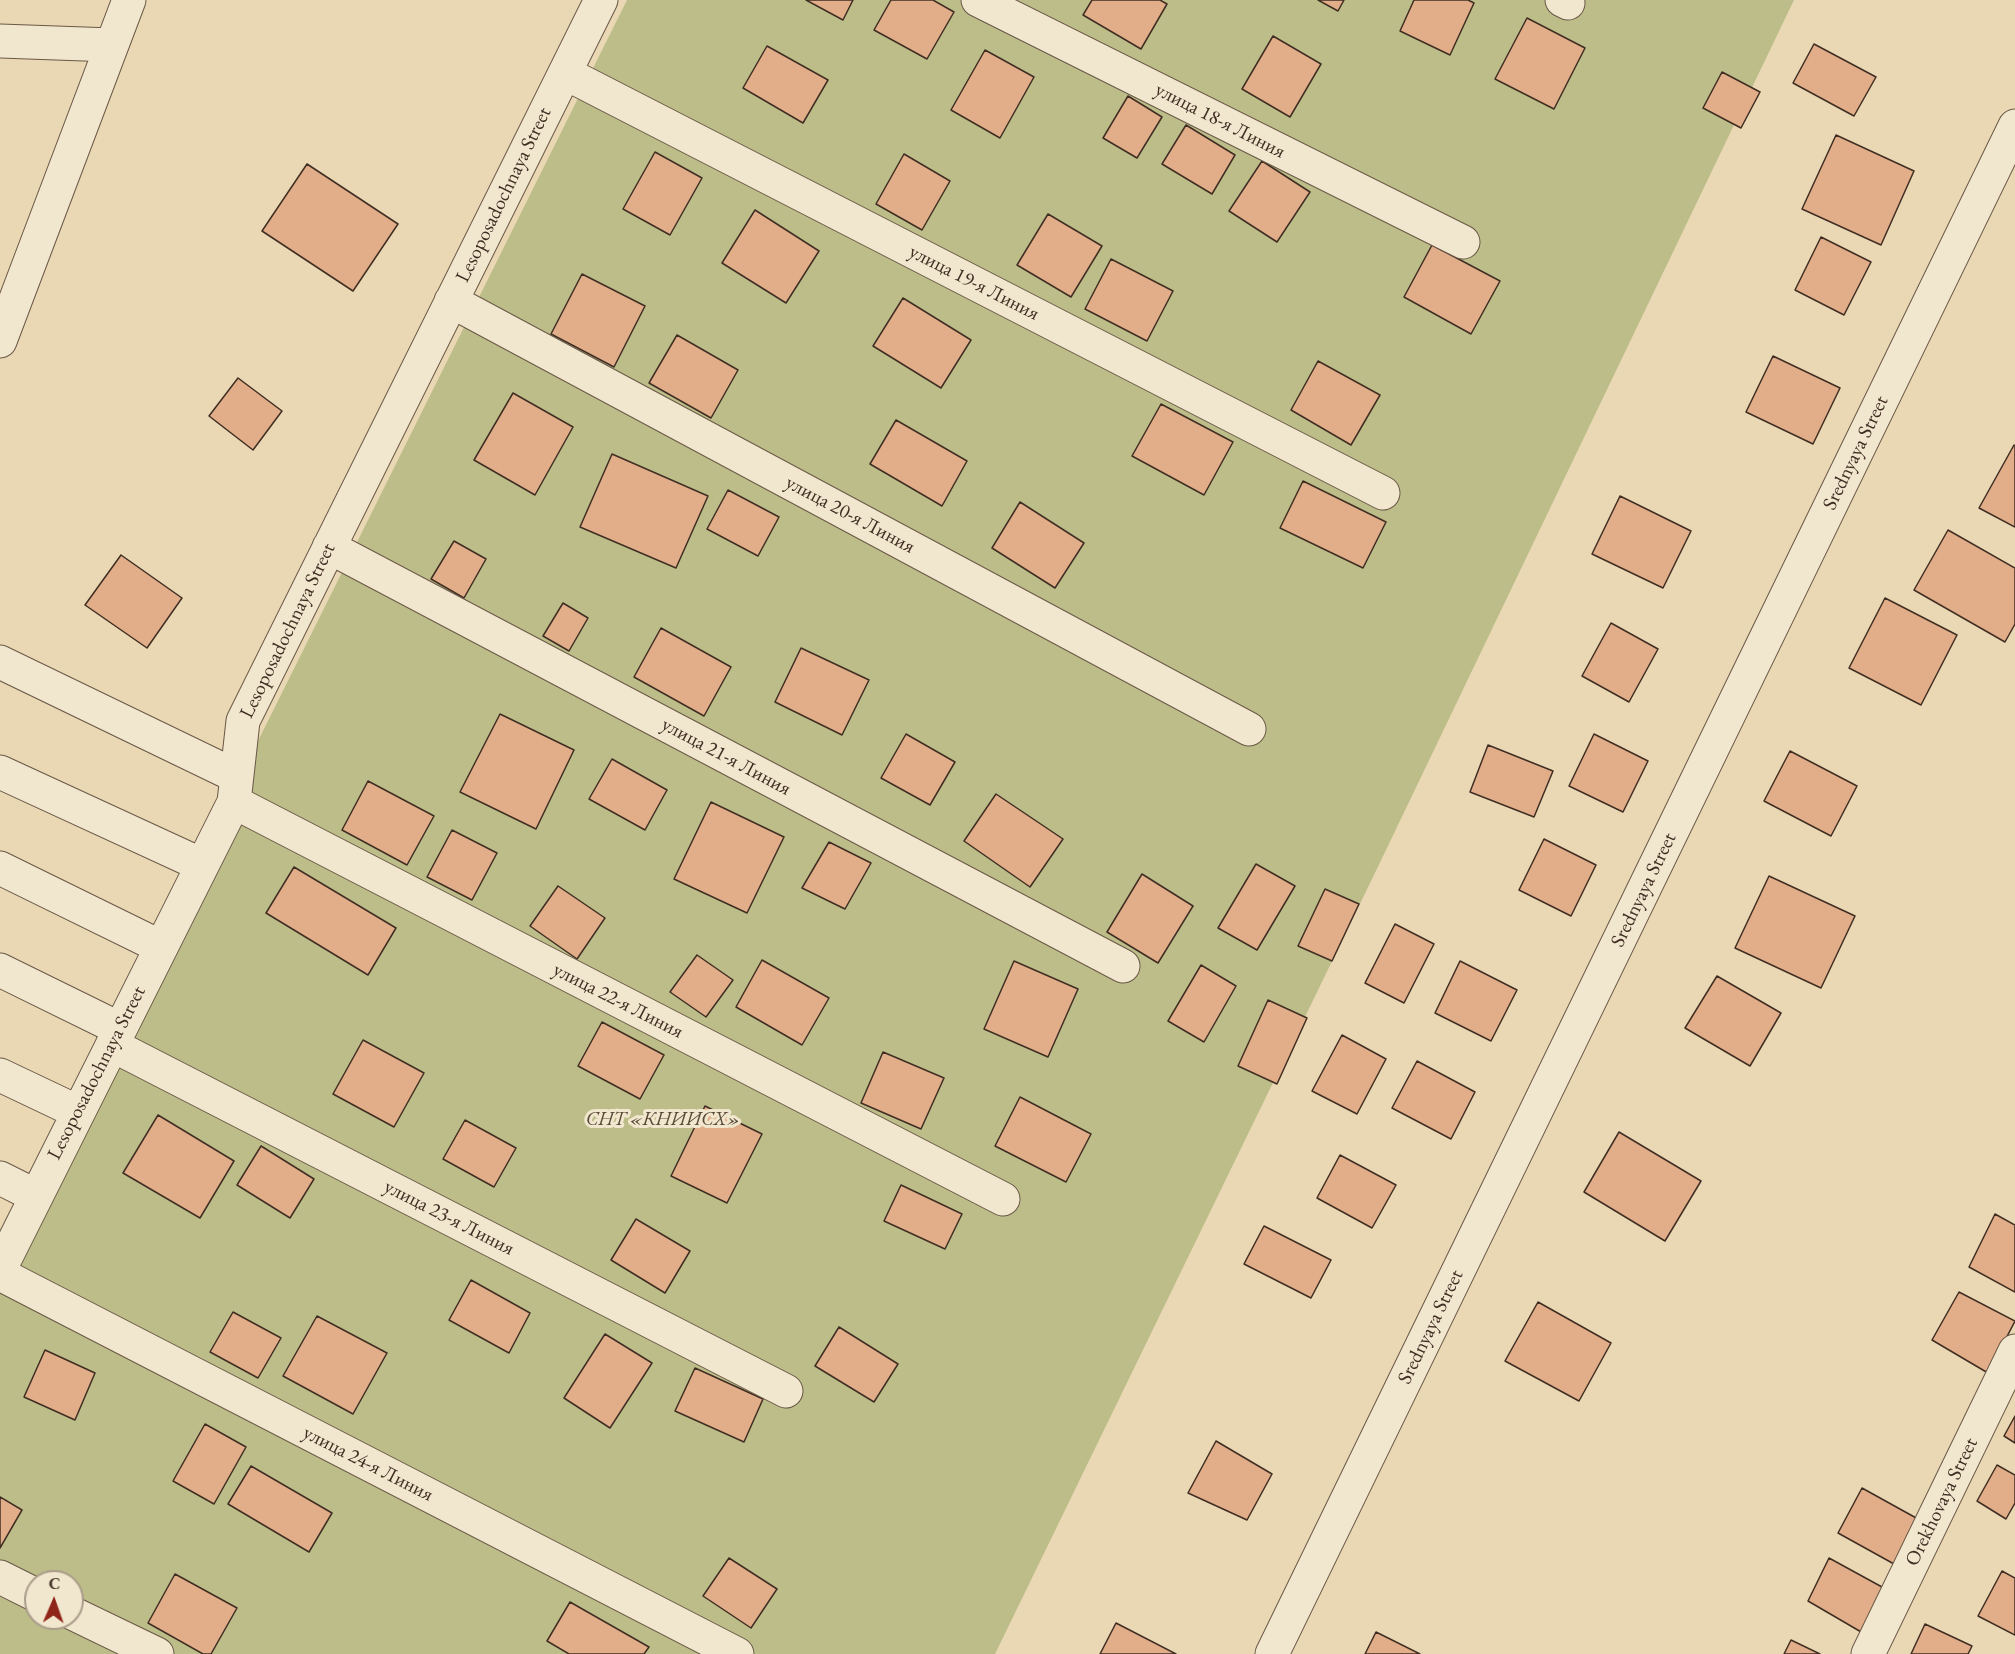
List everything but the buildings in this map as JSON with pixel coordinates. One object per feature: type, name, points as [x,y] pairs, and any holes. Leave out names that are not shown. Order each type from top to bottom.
[{"type":"street","points":[[0,341],[129,0]]},
{"type":"street","name":"Lesoposadochnaya Street","points":[[0,1269],[202,865],[235,789],[243,721],[601,0]]},
{"type":"street","name":"улица 18-я Линия","points":[[978,0],[1463,242]]},
{"type":"street","points":[[0,41],[112,45]]},
{"type":"street","name":"улица 19-я Линия","points":[[565,73],[1383,493]]},
{"type":"street","name":"Srednyaya Street","points":[[1272,1654],[2015,126]]},
{"type":"street","name":"улица 20-я Линия","points":[[451,301],[1249,729]]},
{"type":"street","name":"улица 21-я Линия","points":[[329,547],[1123,966]]},
{"type":"street","name":"улица 22-я Линия","points":[[0,662],[1003,1199]]},
{"type":"street","points":[[0,772],[202,865]]},
{"type":"street","points":[[0,868],[161,947]]},
{"type":"street","name":"улица 23-я Линия","points":[[0,970],[116,1037],[786,1391]]},
{"type":"street","points":[[0,1075],[78,1112]]},
{"type":"street","points":[[0,1178],[36,1196]]},
{"type":"street","name":"улица 24-я Линия","points":[[0,1274],[737,1654]]},
{"type":"street","name":"Orekhovaya Street","points":[[1868,1654],[2015,1351]]},
{"type":"street","points":[[0,1577],[24,1589]]},
{"type":"street","points":[[84,1618],[157,1654]]},
{"type":"green space","name":"СНТ «КНИИСХ»","points":[[627,0],[1794,0],[1373,877],[995,1654],[0,1654],[0,1259]]}]
